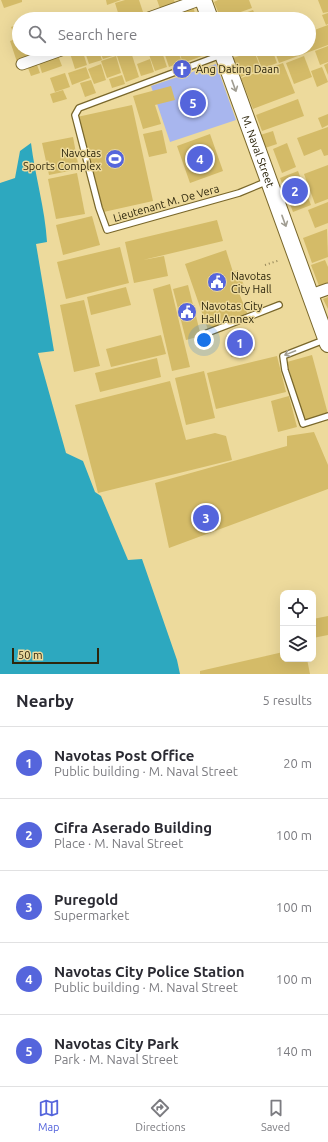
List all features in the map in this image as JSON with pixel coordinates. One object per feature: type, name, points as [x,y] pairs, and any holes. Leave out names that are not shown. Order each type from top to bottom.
[{"type":"main road","points":[[203,0],[207,12]]},
{"type":"main road","name":"M. Naval Street","points":[[223,56],[327,341]]},
{"type":"street","points":[[166,12],[199,0]]},
{"type":"street","points":[[22,64],[44,56]]},
{"type":"street","points":[[311,296],[328,289]]},
{"type":"lane","name":"Lieutenant M. De Vera","points":[[212,56],[78,108],[75,116],[99,208],[107,230],[239,192],[269,181]]},
{"type":"lane","points":[[207,333],[279,305]]},
{"type":"lane","points":[[327,341],[282,356],[285,370],[303,424],[328,416]]},
{"type":"path","points":[[265,265],[280,260]]},
{"type":"shaded area","points":[[216,64],[236,120],[170,142],[151,86]]},
{"type":"shaded area","points":[[31,143],[47,242],[36,244],[54,351],[38,353],[66,453],[83,461],[95,492],[101,496],[128,560],[142,559],[177,660],[180,674],[0,674],[0,183],[15,178],[20,151]]},
{"type":"building","points":[[1,0],[22,0],[22,2],[4,8]]},
{"type":"building","points":[[106,0],[121,0],[107,5]]},
{"type":"building","points":[[125,0],[139,0],[143,12],[118,12],[115,3]]},
{"type":"building","points":[[157,0],[174,0],[176,6],[161,11]]},
{"type":"building","points":[[218,0],[249,0],[252,8],[241,12],[218,12],[214,2]]},
{"type":"building","points":[[318,0],[328,0],[328,12],[323,13]]},
{"type":"building","points":[[192,4],[195,12],[170,12]]},
{"type":"building","points":[[328,13],[328,24],[326,25],[322,15]]},
{"type":"building","points":[[328,25],[328,45],[316,49],[316,29]]},
{"type":"building","points":[[328,46],[328,62],[320,65],[316,51]]},
{"type":"building","points":[[15,56],[32,56],[17,62]]},
{"type":"building","points":[[49,56],[58,56],[62,66],[42,73],[38,60]]},
{"type":"building","points":[[71,56],[84,56],[87,65],[75,69]]},
{"type":"building","points":[[86,56],[101,56],[102,60],[89,64]]},
{"type":"building","points":[[102,56],[113,56],[103,59]]},
{"type":"building","points":[[116,56],[121,73],[107,78],[101,61]]},
{"type":"building","points":[[117,56],[132,56],[139,77],[126,82]]},
{"type":"building","points":[[150,56],[163,56],[167,67],[155,71]]},
{"type":"building","points":[[165,56],[180,56],[182,62],[169,67]]},
{"type":"building","points":[[180,56],[202,56],[183,63]]},
{"type":"building","points":[[239,56],[256,56],[261,69],[241,77],[233,58]]},
{"type":"building","points":[[257,56],[274,56],[277,63],[262,69]]},
{"type":"building","points":[[276,56],[298,56],[279,63]]},
{"type":"building","points":[[304,56],[312,77],[294,84],[286,63]]},
{"type":"building","points":[[150,59],[154,72],[141,76],[137,64]]},
{"type":"building","points":[[36,62],[40,73],[31,76],[27,65]]},
{"type":"building","points":[[283,63],[295,93],[253,109],[241,78]]},
{"type":"building","points":[[328,63],[328,75],[324,65]]},
{"type":"building","points":[[101,64],[106,80],[94,84],[88,69]]},
{"type":"building","points":[[86,67],[90,78],[72,85],[68,73]]},
{"type":"building","points":[[322,67],[328,82],[317,87],[311,71]]},
{"type":"building","points":[[65,73],[70,87],[55,92],[50,78]]},
{"type":"building","points":[[122,75],[125,84],[112,88],[109,79]]},
{"type":"building","points":[[91,80],[96,93],[85,97],[80,83]]},
{"type":"building","points":[[171,86],[175,100],[155,105],[161,124],[143,129],[133,96]]},
{"type":"building","points":[[63,90],[67,99],[53,103],[50,94]]},
{"type":"building","points":[[298,99],[304,116],[262,131],[256,115]]},
{"type":"building","name":"Navotas Sports Complex","points":[[132,105],[153,201],[99,213],[77,117]]},
{"type":"building","points":[[328,114],[328,125],[322,128],[318,118]]},
{"type":"building","points":[[328,127],[328,155],[324,156],[321,149],[304,156],[297,138]]},
{"type":"building","points":[[162,130],[167,153],[149,157],[143,134]]},
{"type":"building","points":[[273,131],[277,144],[262,149],[257,136]]},
{"type":"building","points":[[210,134],[223,171],[190,183],[177,146]]},
{"type":"building","points":[[73,137],[79,169],[49,175],[42,143]]},
{"type":"building","points":[[287,143],[296,167],[282,173],[273,149]]},
{"type":"building","points":[[328,165],[328,199],[315,204],[304,174]]},
{"type":"building","points":[[298,171],[311,205],[293,212],[280,178]]},
{"type":"building","points":[[77,173],[85,214],[56,219],[48,179]]},
{"type":"building","points":[[328,202],[328,223],[315,228],[308,210]]},
{"type":"building","points":[[92,216],[100,245],[63,255],[56,225]]},
{"type":"building","points":[[217,220],[223,241],[143,260],[164,256],[168,276],[134,283],[125,242]]},
{"type":"building","points":[[327,229],[328,257],[312,263],[303,238]]},
{"type":"building","points":[[120,247],[129,283],[66,299],[57,262]]},
{"type":"building","name":"Navotas City Hall","points":[[226,250],[233,272],[238,270],[246,291],[239,293],[248,315],[208,330],[185,264]]},
{"type":"building","points":[[325,260],[328,267],[328,283],[319,286],[311,265]]},
{"type":"building","points":[[170,284],[190,367],[172,371],[153,289]]},
{"type":"building","name":"Navotas City Hall Annex","points":[[188,285],[201,336],[186,340],[173,289]]},
{"type":"building","points":[[126,287],[131,305],[91,315],[87,297]]},
{"type":"building","points":[[328,297],[328,309],[323,299]]},
{"type":"building","points":[[84,300],[100,366],[74,372],[60,305]]},
{"type":"building","points":[[249,330],[255,350],[231,357],[226,336]]},
{"type":"building","points":[[161,335],[166,354],[111,367],[106,349]]},
{"type":"building","points":[[312,355],[328,414],[304,421],[287,362]]},
{"type":"building","points":[[277,356],[286,392],[216,409],[207,373]]},
{"type":"building","points":[[157,358],[161,377],[100,392],[95,373]]},
{"type":"building","points":[[204,371],[215,418],[186,425],[175,378]]},
{"type":"building","points":[[170,381],[186,440],[215,433],[226,436],[232,460],[98,493],[75,405]]},
{"type":"building","points":[[289,396],[297,427],[278,432],[271,401]]},
{"type":"building","points":[[314,432],[328,465],[328,489],[169,548],[155,483],[287,446],[287,436]]},
{"type":"building","points":[[328,616],[328,635],[316,637],[316,618]]},
{"type":"building","points":[[280,653],[280,662],[308,662],[310,674],[200,674],[200,671]]},
{"type":"place","name":"Ang Dating Daan","points":[[182,69]]},
{"type":"place","name":"Navotas City Park","points":[[193,103]]},
{"type":"place","name":"Navotas Sports Complex","points":[[115,159]]},
{"type":"place","name":"Navotas City Police Station","points":[[200,159]]},
{"type":"place","name":"Cifra Aserado Building","points":[[295,191]]},
{"type":"place","name":"Navotas City Hall","points":[[217,282]]},
{"type":"place","name":"Navotas City Hall Annex","points":[[187,312]]},
{"type":"place","name":"Navotas Post Office","points":[[240,343]]},
{"type":"place","name":"Puregold","points":[[206,518]]}]
